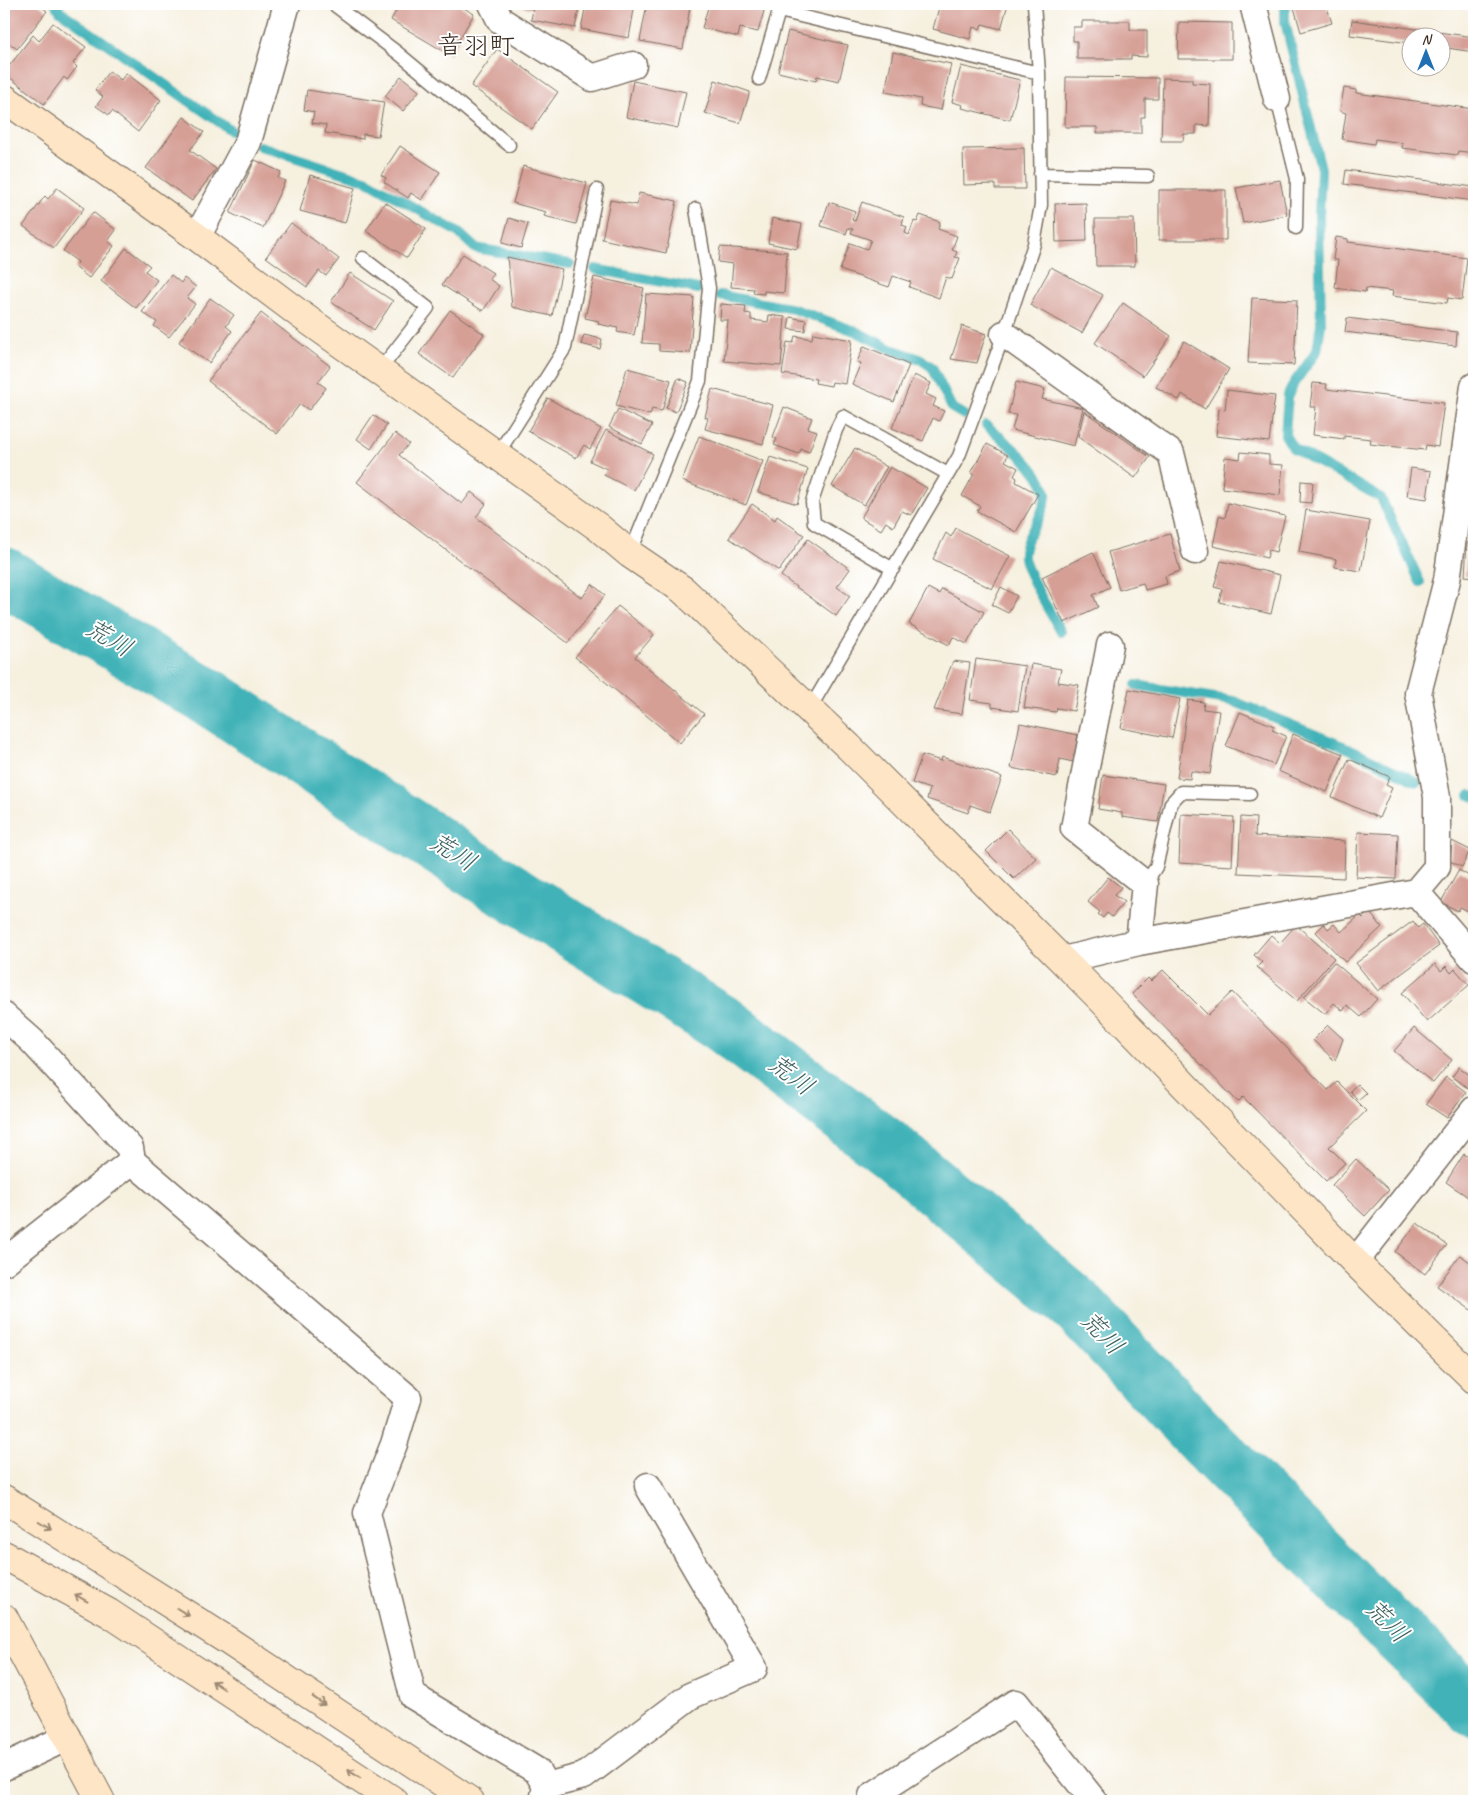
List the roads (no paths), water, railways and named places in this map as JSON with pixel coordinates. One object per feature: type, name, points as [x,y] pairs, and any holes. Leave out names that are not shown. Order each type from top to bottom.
[{"type":"street","points":[[197,237],[248,142],[287,4]]},
{"type":"street","points":[[492,4],[500,20],[592,78],[633,65]]},
{"type":"street","points":[[1253,4],[1277,99]]},
{"type":"street","points":[[4,98],[379,371],[598,527],[630,554],[683,590],[849,747],[1063,960],[1355,1262],[1474,1379]]},
{"type":"street","points":[[1004,334],[1171,453],[1195,551]]},
{"type":"street","points":[[1063,960],[1139,942],[1416,892],[1437,866],[1438,797],[1418,693],[1446,580],[1474,398]]},
{"type":"street","points":[[1110,645],[1074,828],[1145,884],[1139,942]]},
{"type":"street","points":[[1416,892],[1474,959]]},
{"type":"street","points":[[4,1016],[32,1041],[130,1148],[132,1161],[408,1398],[394,1444],[367,1513],[412,1696],[538,1771],[545,1794],[584,1776],[690,1696],[754,1668],[648,1486]]},
{"type":"street","points":[[1355,1262],[1474,1110]]},
{"type":"street","points":[[4,1262],[132,1161]]},
{"type":"street","points":[[4,1499],[230,1642],[470,1801]]},
{"type":"street","points":[[4,1555],[109,1613],[394,1801]]},
{"type":"street","points":[[4,1618],[100,1801]]},
{"type":"street","points":[[872,1796],[1016,1704],[1094,1801]]},
{"type":"street","points":[[4,1767],[68,1737]]},
{"type":"lane","points":[[333,4],[398,53],[510,145]]},
{"type":"lane","points":[[809,710],[959,456],[1004,334],[1034,244],[1041,205],[1039,74],[1034,4]]},
{"type":"lane","points":[[759,79],[779,11],[1039,74]]},
{"type":"lane","points":[[1277,99],[1298,178],[1296,228]]},
{"type":"lane","points":[[1040,174],[1148,176]]},
{"type":"lane","points":[[497,455],[566,348],[597,190]]},
{"type":"lane","points":[[630,554],[700,381],[709,288],[696,209]]},
{"type":"lane","points":[[363,258],[428,308],[379,371]]},
{"type":"lane","points":[[893,569],[814,523],[812,502],[836,430],[843,416],[948,474]]},
{"type":"lane","points":[[1145,884],[1156,867],[1171,803],[1181,792],[1250,794]]},
{"type":"waterway","points":[[56,4],[60,11],[236,134]]},
{"type":"waterway","points":[[1285,4],[1285,22],[1321,169],[1319,217],[1321,324],[1317,351],[1294,383],[1288,395],[1285,435],[1293,448],[1381,498],[1420,582]]},
{"type":"waterway","points":[[260,146],[368,181],[459,233],[475,248],[570,264]]},
{"type":"waterway","points":[[595,269],[698,289]]},
{"type":"waterway","points":[[720,295],[794,309],[855,331],[891,349],[920,359],[932,367],[952,408],[964,415]]},
{"type":"waterway","points":[[986,425],[1030,465],[1043,484],[1046,493],[1045,503],[1027,542],[1024,557],[1034,584],[1061,632]]},
{"type":"waterway","name":"荒川","points":[[4,576],[215,701],[469,866],[723,1024],[892,1151],[1075,1304],[1204,1440],[1383,1620],[1474,1707]]},
{"type":"waterway","points":[[1136,685],[1233,701],[1350,749],[1417,782]]},
{"type":"waterway","points":[[1470,795],[1474,797]]},
{"type":"district","name":"音羽町","points":[[476,45]]}]
